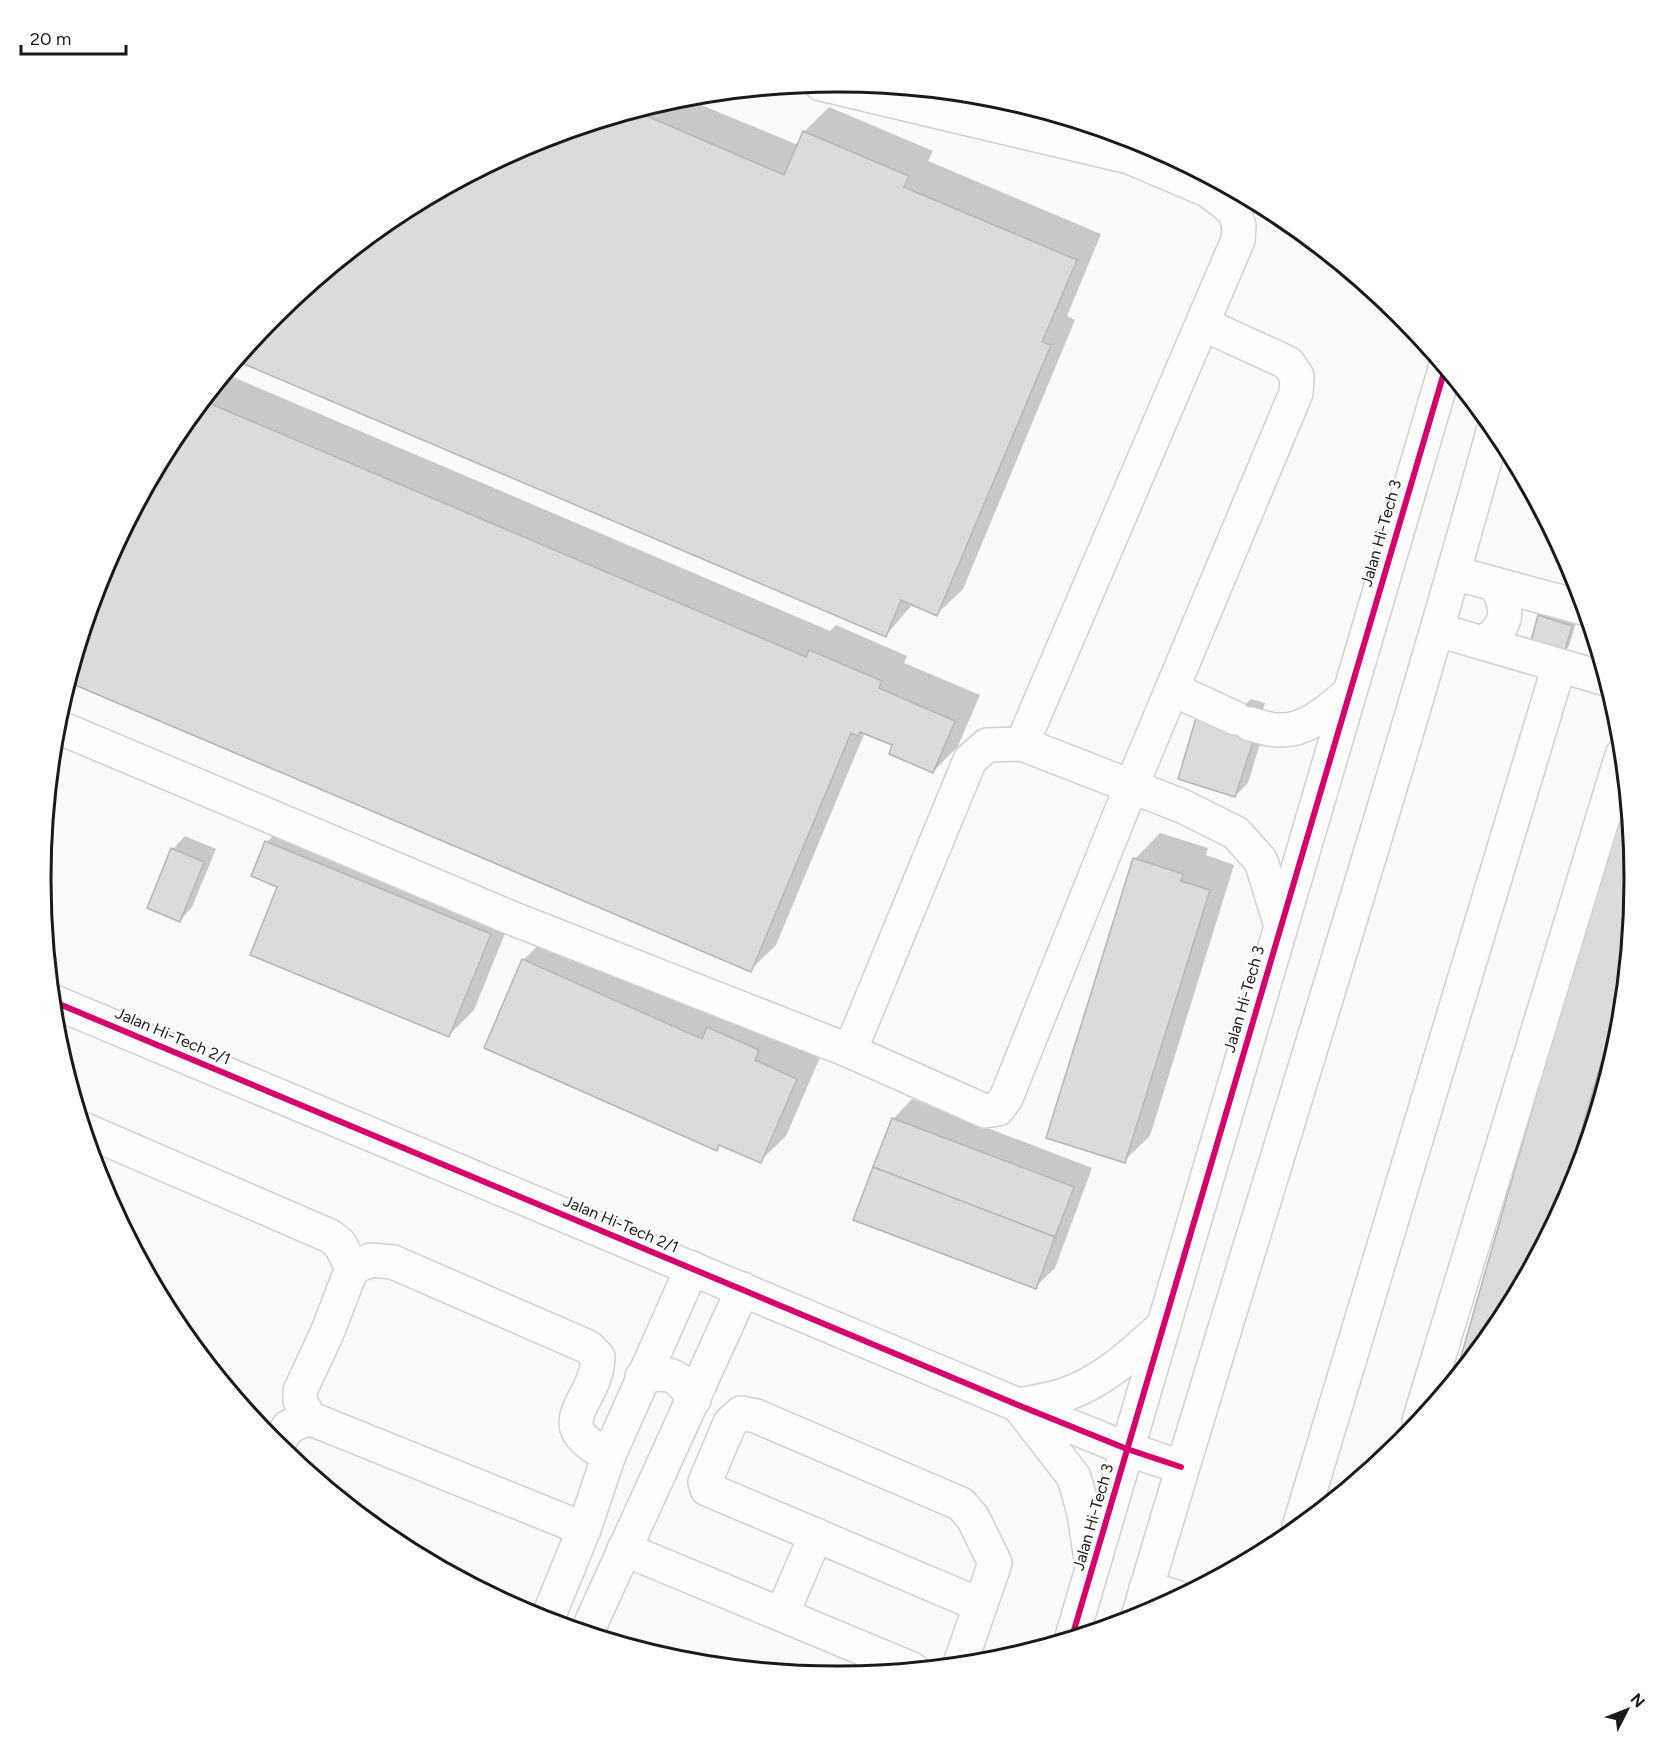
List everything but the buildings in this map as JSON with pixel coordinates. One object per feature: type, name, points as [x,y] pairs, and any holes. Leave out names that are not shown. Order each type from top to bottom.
[{"type":"street","points":[[858,93],[1130,157],[1208,190],[1235,213],[1239,226],[1238,240],[1203,324],[1022,744]]},
{"type":"street","points":[[65,730],[514,919],[850,1051],[985,1111],[998,1109],[1296,393],[1297,376],[1288,363],[1203,324]]},
{"type":"street","name":"Jalan Hi-Tech 3","points":[[1075,1629],[1280,923],[1443,377]]},
{"type":"street","points":[[1155,1598],[1181,1467],[1438,630],[1490,441]]},
{"type":"street","points":[[1454,573],[1573,603]]},
{"type":"street","points":[[1483,643],[1501,627],[1506,613],[1504,600],[1495,584]]},
{"type":"street","points":[[1438,630],[1597,677]]},
{"type":"street","points":[[1304,1512],[1559,666]]},
{"type":"street","points":[[1172,689],[1242,721],[1280,731],[1304,725],[1325,713],[1349,693]]},
{"type":"street","points":[[850,1051],[970,760],[987,745],[1022,744],[1182,806],[1236,833],[1261,861],[1280,923]]},
{"type":"street","points":[[1425,1403],[1617,773]]},
{"type":"street","name":"Jalan Hi-Tech 2/1","points":[[62,1004],[1018,1405],[1127,1449],[1181,1467]]},
{"type":"street","points":[[94,1134],[330,1236],[340,1244],[352,1268]]},
{"type":"street","points":[[584,1529],[309,1418],[300,1400],[300,1391],[327,1333],[352,1268],[371,1260],[393,1262],[588,1347],[598,1357],[598,1370],[577,1413],[577,1431],[588,1445],[609,1455]]},
{"type":"street","points":[[551,1611],[584,1529],[609,1455],[692,1268]]},
{"type":"street","points":[[590,1625],[743,1289]]},
{"type":"street","points":[[1093,1571],[1084,1513],[1074,1477],[1018,1405],[1063,1396],[1090,1384],[1119,1365],[1163,1326]]},
{"type":"street","points":[[642,1377],[660,1372],[673,1376],[683,1383],[694,1400]]},
{"type":"street","points":[[963,1655],[995,1563],[973,1518],[961,1504],[756,1416],[741,1413],[730,1424],[705,1482],[707,1489],[980,1605]]},
{"type":"street","points":[[282,1436],[288,1427],[309,1418]]},
{"type":"street","points":[[782,1614],[816,1535]]},
{"type":"street","points":[[624,1549],[898,1663]]},
{"type":"cycle path","points":[[1074,1629],[1443,377]]},
{"type":"cycle path","points":[[62,1005],[1018,1405],[1127,1449],[1181,1467]]}]
